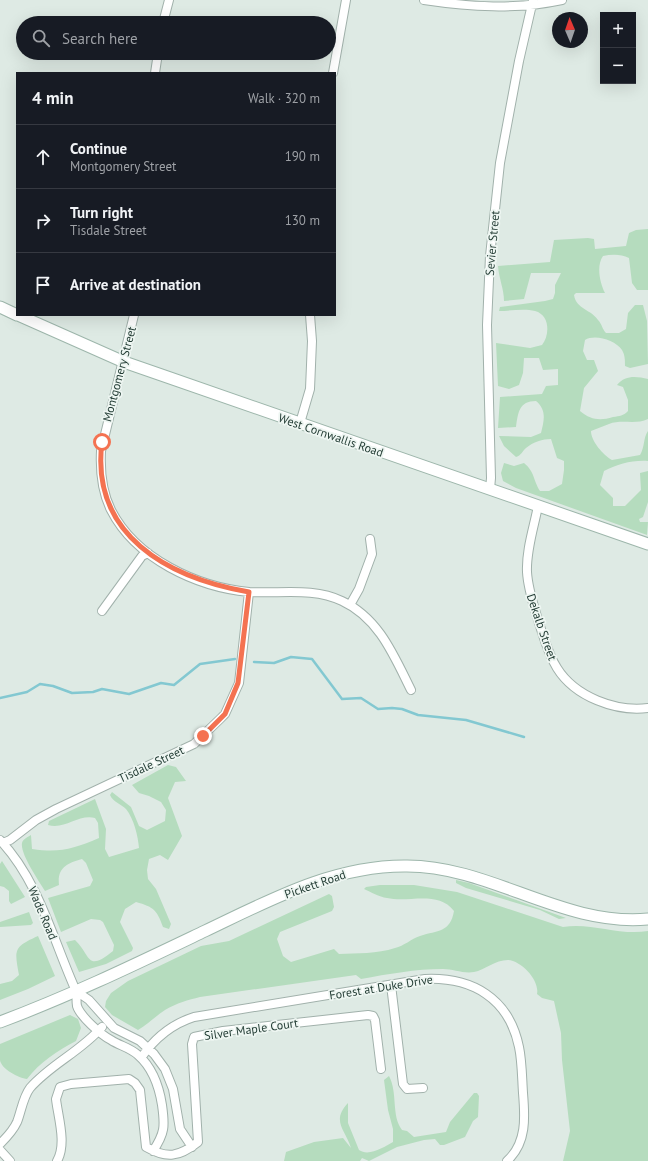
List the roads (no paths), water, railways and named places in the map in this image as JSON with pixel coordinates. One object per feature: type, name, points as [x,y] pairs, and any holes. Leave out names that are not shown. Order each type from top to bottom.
[{"type":"street","points":[[165,16],[169,0]]},
{"type":"street","points":[[336,56],[346,0]]},
{"type":"street","points":[[424,0],[480,7],[562,0]]},
{"type":"street","name":"Sevier Street","points":[[490,489],[491,478],[487,325],[490,256],[500,163],[519,61],[532,3]]},
{"type":"street","points":[[155,72],[157,60]]},
{"type":"street","points":[[333,72],[335,60]]},
{"type":"street","name":"West Cornwallis Road","points":[[0,307],[16,315]]},
{"type":"street","name":"West Cornwallis Road","points":[[19,316],[124,362],[648,544]]},
{"type":"street","name":"Montgomery Street","points":[[134,316],[124,362],[102,442],[102,478],[108,503],[119,523],[135,542],[148,553],[160,561],[201,580],[249,592],[305,592],[336,598],[350,605],[374,626],[386,641],[410,690]]},
{"type":"street","points":[[300,423],[310,389],[312,341],[310,316]]},
{"type":"street","name":"Dekalb Street","points":[[538,506],[528,559],[528,586],[549,653],[557,668],[572,685],[594,699],[626,708],[648,708]]},
{"type":"street","points":[[350,605],[362,582],[372,554],[370,538]]},
{"type":"street","points":[[102,611],[142,556],[148,553]]},
{"type":"street","name":"Tisdale Street","points":[[2,842],[10,840],[28,825],[56,809],[194,744],[220,719],[234,695],[240,676],[249,592]]},
{"type":"street","name":"Wade Road","points":[[2,842],[22,870],[35,893],[76,990]]},
{"type":"street","name":"Pickett Road","points":[[0,1022],[41,1007],[273,899],[322,879],[367,868],[408,866],[435,868],[491,883],[552,905],[591,916],[620,920],[648,919]]},
{"type":"street","name":"Forest at Duke Drive","points":[[141,1058],[149,1047],[168,1030],[180,1022],[194,1017],[425,979],[456,980],[471,985],[484,993],[506,1014],[515,1030],[520,1048],[524,1127],[521,1140],[507,1161]]},
{"type":"street","points":[[391,985],[403,1084],[407,1089],[423,1088]]},
{"type":"street","points":[[58,1161],[61,1155],[61,1143],[56,1099],[57,1092],[60,1087],[70,1084],[129,1079],[135,1083],[140,1090],[146,1147],[159,1155],[170,1155],[184,1152],[192,1146],[180,1129],[173,1089],[165,1069],[149,1047],[114,1028],[107,1022],[90,1000],[76,990]]},
{"type":"street","points":[[76,990],[77,1006],[89,1022],[111,1040],[128,1047],[141,1058],[150,1069],[155,1079],[160,1093],[165,1125],[161,1139],[153,1151]]},
{"type":"street","name":"Silver Maple Court","points":[[192,1146],[198,1142],[192,1044],[194,1037],[223,1031],[368,1015],[373,1016],[375,1020],[381,1069]]},
{"type":"street","points":[[0,1144],[16,1124],[28,1091],[38,1079],[48,1070],[77,1052],[107,1022]]},
{"type":"street","points":[[0,1150],[10,1161]]},
{"type":"waterway","points":[[254,662],[274,663],[291,657],[312,659],[342,699],[361,698],[378,709],[402,709],[418,715],[466,720],[524,737]]},
{"type":"waterway","points":[[0,698],[27,692],[40,684],[53,686],[72,693],[93,692],[102,689],[129,694],[161,683],[174,685],[200,664],[235,659]]}]
